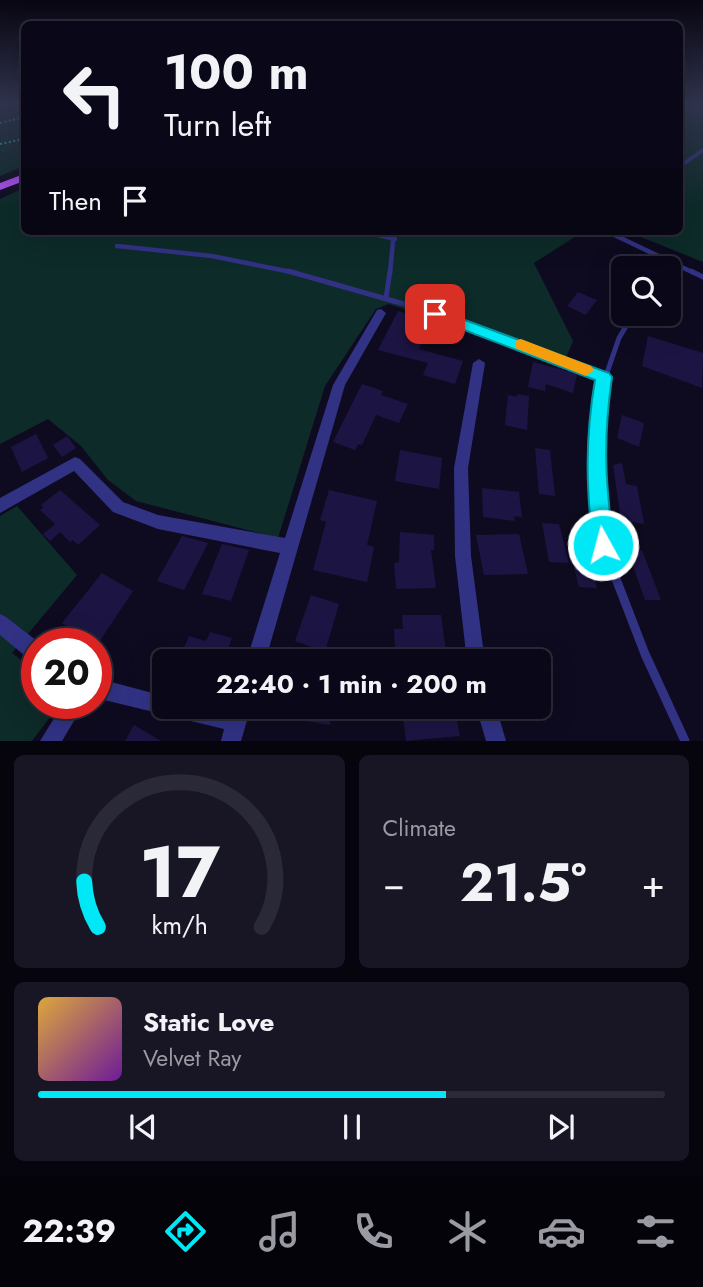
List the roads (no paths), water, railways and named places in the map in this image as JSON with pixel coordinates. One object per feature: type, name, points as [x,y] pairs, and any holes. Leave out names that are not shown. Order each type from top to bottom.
[{"type":"main road","points":[[0,180],[21,171]]},
{"type":"main road","points":[[0,187],[21,178]]},
{"type":"street","points":[[259,649],[339,385],[383,305]]},
{"type":"street","points":[[474,649],[463,556],[461,468],[479,363]]},
{"type":"street","points":[[0,506],[75,463],[118,507],[158,522],[290,547]]},
{"type":"street","points":[[0,623],[21,640]]},
{"type":"street","points":[[112,692],[152,703]]},
{"type":"street","points":[[50,741],[64,719]]},
{"type":"street","points":[[218,719],[236,723]]},
{"type":"street","points":[[490,719],[496,741]]},
{"type":"lane","points":[[683,164],[703,150]]},
{"type":"lane","points":[[378,235],[396,239]]},
{"type":"lane","points":[[383,305],[395,235]]},
{"type":"lane","points":[[614,235],[651,256]]},
{"type":"lane","points":[[623,235],[625,241]]},
{"type":"lane","points":[[117,246],[213,256],[328,281],[383,305],[485,330],[604,377]]},
{"type":"lane","points":[[681,270],[703,277]]},
{"type":"lane","points":[[624,326],[604,377],[597,421],[595,480],[603,545],[653,678],[685,741]]}]
